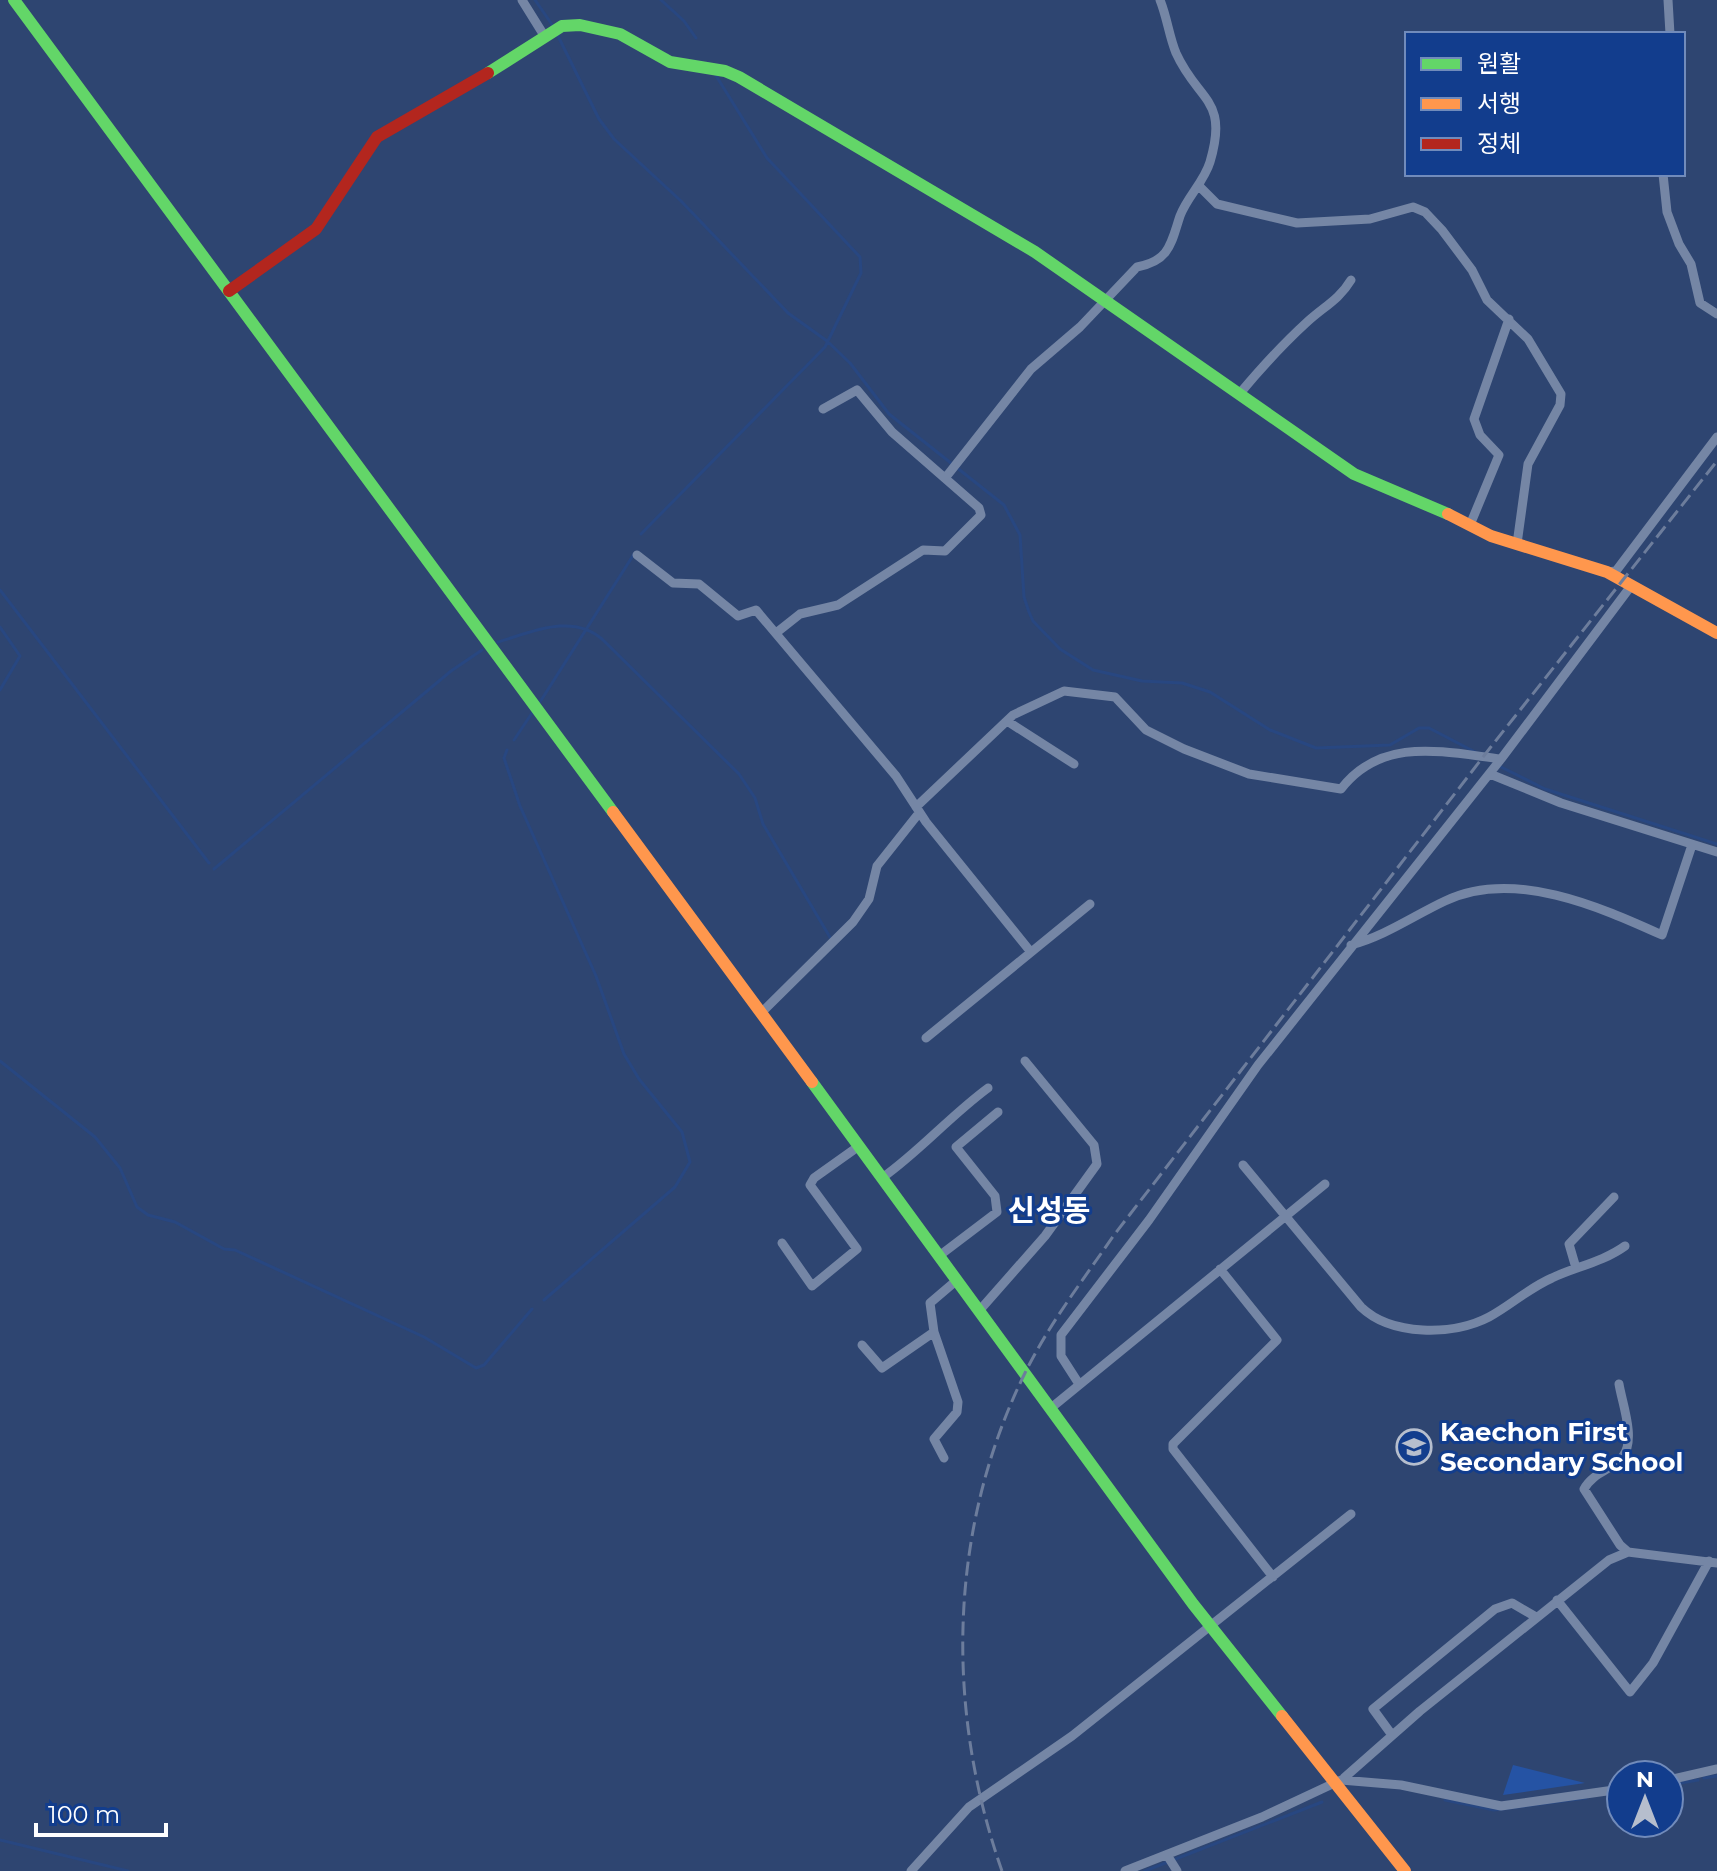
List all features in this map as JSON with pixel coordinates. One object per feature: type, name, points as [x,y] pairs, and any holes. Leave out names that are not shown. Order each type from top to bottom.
[{"type":"main road","points":[[14,0],[1210,1627],[1405,1871]]},
{"type":"main road","points":[[229,291],[316,229],[377,137],[468,86],[562,26],[580,25],[627,36],[670,62],[725,71],[739,77],[1035,252],[1241,392],[1354,474],[1422,500],[1470,525],[1517,544],[1607,572],[1717,633]]},
{"type":"street","points":[[522,0],[545,37]]},
{"type":"street","points":[[946,477],[1031,369],[1080,327],[1137,267],[1149,264],[1171,247],[1182,212],[1209,164],[1217,122],[1212,105],[1178,56],[1160,0]]},
{"type":"street","points":[[1668,0],[1670,32]]},
{"type":"street","points":[[1663,176],[1667,212],[1691,264],[1700,303],[1717,314]]},
{"type":"street","points":[[1199,186],[1217,204],[1297,223],[1370,219],[1420,208],[1466,261],[1487,300],[1528,339],[1562,400],[1531,455],[1517,544]]},
{"type":"street","points":[[1241,392],[1273,354],[1340,298],[1351,280]]},
{"type":"street","points":[[1470,525],[1499,455],[1480,435],[1475,411],[1509,319]]},
{"type":"street","points":[[776,633],[800,614],[838,605],[923,550],[939,553],[953,546],[981,512],[946,477],[892,432],[857,390],[823,409]]},
{"type":"street","points":[[1607,572],[1616,571],[1717,437]]},
{"type":"street","points":[[637,555],[673,583],[699,584],[738,616],[756,610],[809,677],[896,776],[918,810],[1030,951]]},
{"type":"street","points":[[1079,1384],[1061,1356],[1061,1335],[1149,1220],[1258,1065],[1490,774],[1631,586]]},
{"type":"street","points":[[761,1013],[853,922],[869,899],[877,866],[918,810],[1007,721],[1064,691],[1115,697],[1146,730],[1184,749],[1249,774],[1341,789],[1361,767],[1386,755],[1434,751],[1501,759]]},
{"type":"street","points":[[1007,721],[1074,764]]},
{"type":"street","points":[[1490,774],[1561,803],[1717,852]]},
{"type":"street","points":[[1351,945],[1394,929],[1447,900],[1498,890],[1565,895],[1662,935],[1692,845]]},
{"type":"street","points":[[926,1038],[1090,904]]},
{"type":"street","points":[[979,1311],[1045,1236],[1097,1164],[1094,1145],[1025,1061]]},
{"type":"street","points":[[882,1178],[912,1157],[931,1134],[988,1088]]},
{"type":"street","points":[[939,1256],[997,1212],[995,1196],[956,1147],[998,1112]]},
{"type":"street","points":[[782,1243],[812,1286],[857,1249],[810,1185],[814,1178],[859,1146]]},
{"type":"street","points":[[1243,1165],[1361,1307],[1370,1315],[1399,1327],[1431,1329],[1485,1319],[1539,1285],[1625,1246]]},
{"type":"street","points":[[1051,1408],[1325,1184]]},
{"type":"street","points":[[1576,1268],[1569,1244],[1614,1197]]},
{"type":"street","points":[[1220,1269],[1277,1340],[1173,1444],[1173,1449],[1273,1577]]},
{"type":"street","points":[[944,1458],[934,1439],[957,1412],[958,1402],[934,1332],[930,1303],[957,1280]]},
{"type":"street","points":[[862,1345],[882,1368],[934,1332]]},
{"type":"street","points":[[1619,1384],[1626,1448],[1623,1456],[1599,1472],[1584,1489],[1628,1552]]},
{"type":"street","points":[[911,1871],[969,1807],[1072,1736],[1351,1514]]},
{"type":"street","points":[[1125,1871],[1171,1863],[1353,1773],[1392,1735],[1557,1600],[1609,1560],[1628,1552],[1713,1562],[1653,1663],[1630,1692],[1557,1600]]},
{"type":"street","points":[[1392,1735],[1373,1709],[1499,1605],[1512,1603],[1536,1617]]},
{"type":"street","points":[[1685,1776],[1717,1769]]},
{"type":"street","points":[[1336,1782],[1401,1785],[1501,1806],[1605,1791]]},
{"type":"shaded area","points":[[1513,1765],[1585,1783],[1503,1795]]},
{"type":"waterway","points":[[535,0],[553,26]]},
{"type":"waterway","points":[[661,0],[684,21],[696,38]]},
{"type":"waterway","points":[[557,34],[599,119],[614,139],[681,201],[788,313],[827,341],[850,363],[889,414],[1004,505],[1020,535],[1024,597],[1029,612],[1033,621],[1060,649],[1093,670],[1142,681],[1182,683],[1210,692],[1270,730],[1316,748],[1390,745],[1419,728],[1429,728],[1475,752]]},
{"type":"waterway","points":[[641,534],[825,347],[861,273],[860,257],[767,158],[715,74]]},
{"type":"waterway","points":[[540,702],[634,554]]},
{"type":"waterway","points":[[0,590],[209,863]]},
{"type":"waterway","points":[[498,642],[565,626],[590,631],[602,639],[739,774],[755,798],[763,824],[831,939]]},
{"type":"waterway","points":[[0,627],[20,656],[0,690]]},
{"type":"waterway","points":[[214,869],[451,671],[482,650]]},
{"type":"waterway","points":[[514,740],[532,713]]},
{"type":"waterway","points":[[507,750],[504,758],[520,806],[596,976],[624,1054],[639,1079],[682,1132],[690,1162],[675,1187],[544,1300]]},
{"type":"waterway","points":[[1499,766],[1545,789],[1717,844]]},
{"type":"waterway","points":[[0,1061],[95,1137],[120,1168],[137,1207],[148,1215],[175,1222],[224,1249],[235,1250],[424,1337],[476,1368],[484,1365],[532,1309]]},
{"type":"waterway","points":[[1704,1778],[1717,1776]]},
{"type":"waterway","points":[[1685,1782],[1698,1780]]},
{"type":"waterway","points":[[1445,1800],[1494,1810],[1586,1798]]},
{"type":"waterway","points":[[1145,1871],[1322,1802]]},
{"type":"waterway","points":[[0,1840],[128,1871]]},
{"type":"railway","points":[[1002,1871],[983,1809],[971,1747],[964,1683],[963,1620],[969,1556],[981,1494],[1000,1433],[1034,1355],[1114,1235],[1490,748],[1717,461]]},
{"type":"traffic: fast","points":[[14,0],[613,812]]},
{"type":"traffic: fast","points":[[488,73],[562,26],[580,25],[620,34],[670,62],[725,71],[739,77],[1035,252],[1354,474],[1448,514]]},
{"type":"traffic: fast","points":[[812,1082],[1193,1604],[1282,1716]]},
{"type":"traffic: slow","points":[[1448,514],[1491,536],[1607,572],[1717,633]]},
{"type":"traffic: slow","points":[[613,812],[812,1082]]},
{"type":"traffic: slow","points":[[1282,1716],[1405,1871]]},
{"type":"traffic: jam","points":[[229,291],[316,229],[377,137],[488,73]]},
{"type":"place","name":"Kaechon First Secondary School","points":[[1414,1447]]},
{"type":"district","name":"신성동","points":[[1049,1211]]}]
